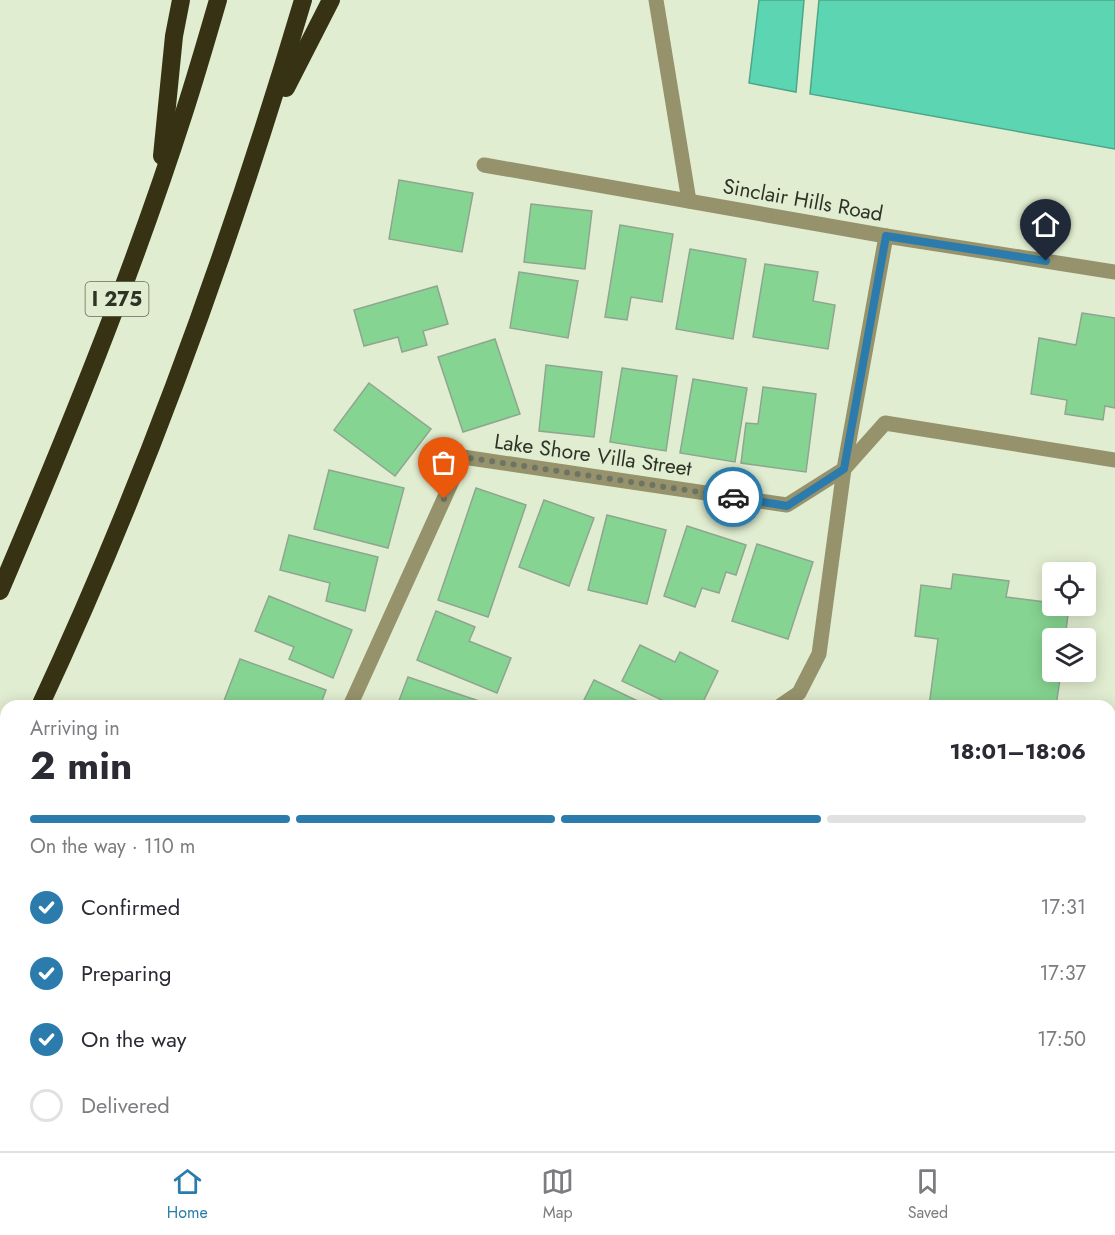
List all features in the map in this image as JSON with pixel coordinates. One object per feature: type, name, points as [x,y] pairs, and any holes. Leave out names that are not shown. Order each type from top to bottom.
[{"type":"highway","points":[[159,188],[174,36],[181,0]]},
{"type":"highway","name":"I 275","points":[[0,591],[79,399],[159,188],[185,112],[218,0]]},
{"type":"highway","points":[[43,700],[105,557],[161,418],[265,130],[303,0]]},
{"type":"highway","points":[[265,130],[331,0]]},
{"type":"street","points":[[656,0],[688,201]]},
{"type":"street","name":"Sinclair Hills Road","points":[[484,165],[886,236],[1115,272]]},
{"type":"street","points":[[789,700],[799,693],[819,654],[844,469],[886,236]]},
{"type":"street","name":"Lake Shore Villa Street","points":[[353,700],[463,457],[787,506],[844,469],[885,423],[1115,460]]},
{"type":"shaded area","points":[[759,0],[804,0],[796,92],[749,83]]},
{"type":"shaded area","points":[[819,0],[1115,0],[1115,149],[810,94]]},
{"type":"building","points":[[399,180],[473,193],[462,252],[389,239]]},
{"type":"building","points":[[531,204],[592,211],[585,269],[524,262]]},
{"type":"building","points":[[620,225],[673,234],[662,302],[631,297],[627,320],[605,317]]},
{"type":"building","points":[[690,249],[746,259],[733,339],[676,329]]},
{"type":"building","points":[[765,264],[818,272],[813,301],[835,305],[828,349],[753,337]]},
{"type":"building","points":[[519,272],[578,281],[568,338],[510,328]]},
{"type":"building","points":[[437,286],[448,324],[423,331],[427,345],[402,352],[398,337],[364,346],[354,310]]},
{"type":"building","points":[[1082,313],[1115,318],[1115,408],[1105,406],[1103,420],[1065,414],[1067,400],[1031,394],[1039,338],[1076,345]]},
{"type":"building","points":[[495,339],[520,414],[463,432],[438,357]]},
{"type":"building","points":[[546,365],[602,372],[594,437],[539,431]]},
{"type":"building","points":[[622,368],[677,376],[666,451],[610,442]]},
{"type":"building","points":[[693,379],[747,388],[735,462],[680,453]]},
{"type":"building","points":[[369,383],[431,429],[395,476],[334,430]]},
{"type":"building","points":[[763,387],[816,394],[806,472],[741,463],[746,423],[758,424]]},
{"type":"building","points":[[329,470],[404,488],[388,548],[314,529]]},
{"type":"building","points":[[476,488],[526,505],[488,617],[438,600]]},
{"type":"building","points":[[544,500],[594,518],[569,586],[519,567]]},
{"type":"building","points":[[607,515],[666,530],[647,604],[588,590]]},
{"type":"building","points":[[687,526],[746,545],[736,575],[726,572],[719,593],[702,588],[695,607],[664,596]]},
{"type":"building","points":[[289,535],[378,557],[365,611],[326,601],[330,583],[280,570]]},
{"type":"building","points":[[757,544],[813,562],[788,639],[732,621]]},
{"type":"building","points":[[953,574],[1009,581],[1006,597],[1042,602],[1042,616],[1068,616],[1066,628],[1042,628],[1042,682],[1060,682],[1057,700],[930,700],[938,639],[915,636],[921,585],[951,589]]},
{"type":"building","points":[[269,596],[352,630],[333,678],[289,659],[294,647],[255,631]]},
{"type":"building","points":[[436,611],[475,627],[469,641],[511,658],[497,693],[417,660]]},
{"type":"building","points":[[640,645],[675,662],[680,652],[718,671],[704,700],[662,700],[622,681]]},
{"type":"building","points":[[240,659],[326,690],[322,700],[224,700]]},
{"type":"building","points":[[408,677],[476,700],[399,700]]},
{"type":"building","points":[[594,680],[636,700],[584,700]]},
{"type":"way so far","points":[[444,499],[463,457],[733,497]]},
{"type":"route","points":[[733,497],[787,506],[844,469],[886,236],[1046,261]]}]
